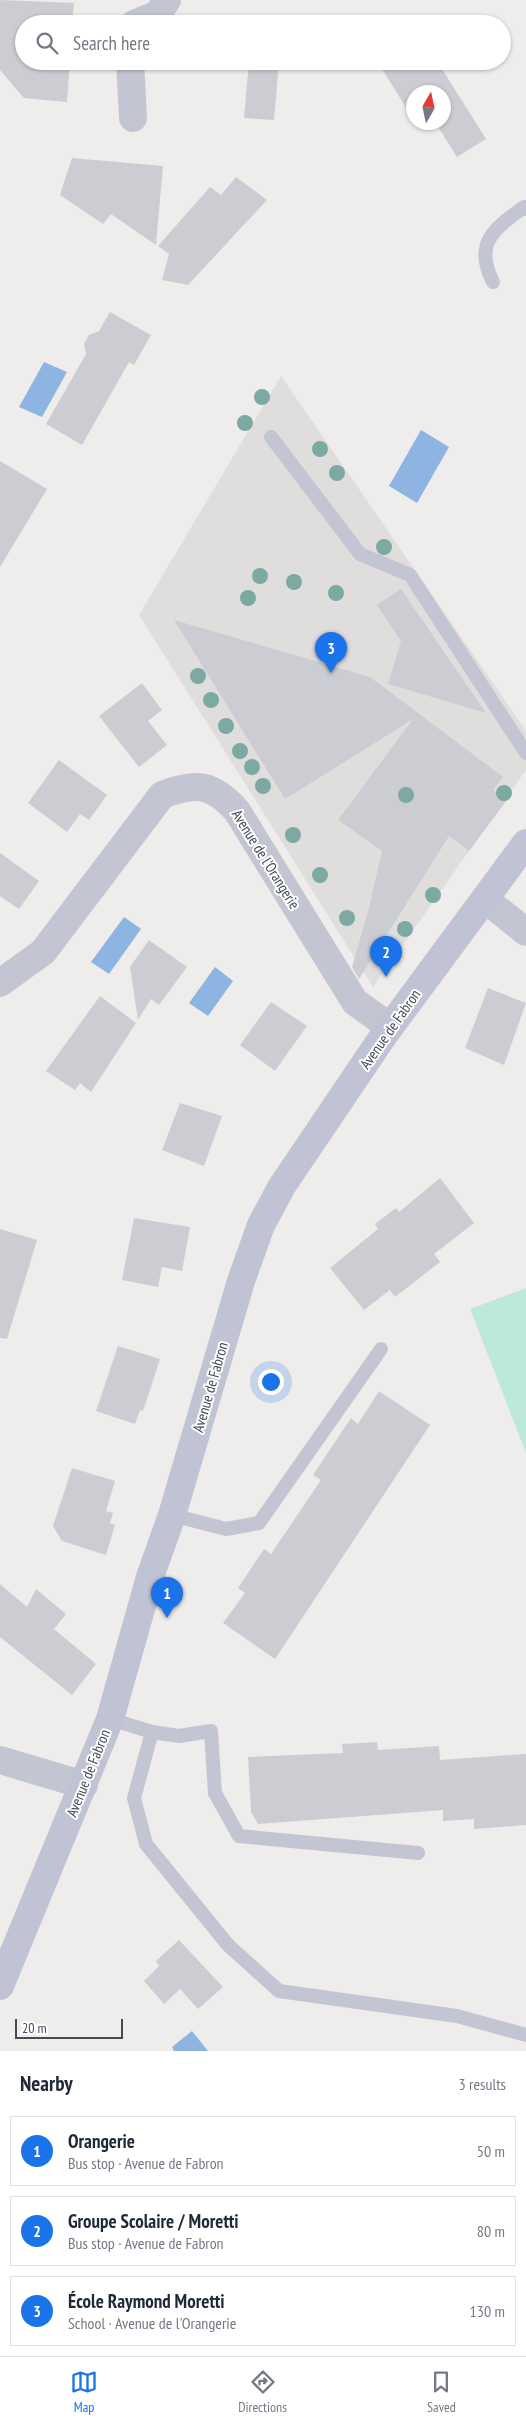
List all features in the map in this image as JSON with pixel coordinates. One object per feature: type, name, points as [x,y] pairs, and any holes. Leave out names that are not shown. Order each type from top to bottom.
[{"type":"street","points":[[156,15],[166,0]]},
{"type":"street","points":[[130,70],[133,118]]},
{"type":"street","name":"Avenue de l'Orangerie","points":[[0,983],[43,952],[162,796],[182,787],[204,788],[222,795],[237,811],[355,1002],[390,1027]]},
{"type":"street","name":"Avenue de Fabron","points":[[0,1986],[6,1954],[84,1785],[110,1719],[150,1577],[172,1515],[242,1281],[261,1225],[282,1186],[390,1027],[526,843]]},
{"type":"street","points":[[485,898],[526,932]]},
{"type":"street","points":[[0,1760],[84,1785]]},
{"type":"lane","points":[[493,282],[485,266],[487,246],[496,227],[524,207],[526,209]]},
{"type":"lane","points":[[271,437],[360,554],[410,576],[526,753]]},
{"type":"lane","points":[[172,1515],[226,1529],[259,1523],[381,1349]]},
{"type":"lane","points":[[110,1719],[152,1732],[179,1736],[211,1731],[215,1793],[239,1836],[418,1852]]},
{"type":"lane","points":[[152,1732],[134,1798],[146,1844],[228,1944],[279,1991],[456,2016],[526,2035]]},
{"type":"shaded area","points":[[281,376],[526,731],[526,770],[373,987],[139,615]]},
{"type":"green space","points":[[526,1288],[526,1453],[470,1309]]},
{"type":"water","points":[[44,362],[67,372],[42,417],[19,407]]},
{"type":"water","points":[[421,430],[449,447],[417,503],[389,486]]},
{"type":"water","points":[[124,917],[141,929],[109,974],[91,962]]},
{"type":"water","points":[[215,967],[233,981],[208,1016],[189,1003]]},
{"type":"water","points":[[192,2031],[208,2051],[174,2051],[172,2047]]},
{"type":"building","points":[[0,0],[74,3],[73,15],[15,15],[15,70],[69,70],[67,102],[24,98],[0,70]]},
{"type":"building","points":[[248,70],[278,70],[274,120],[244,118]]},
{"type":"building","points":[[383,70],[443,70],[486,139],[457,157],[440,130],[451,130],[451,85],[406,85],[406,107]]},
{"type":"building","points":[[72,158],[163,166],[156,245],[111,214],[103,224],[60,195]]},
{"type":"building","points":[[236,177],[267,200],[188,285],[162,280],[169,254],[158,246],[210,187],[221,195]]},
{"type":"building","points":[[110,312],[151,335],[134,365],[129,362],[82,445],[46,424],[86,354],[84,344],[89,335],[99,331]]},
{"type":"building","points":[[0,461],[47,489],[0,567]]},
{"type":"building","points":[[401,589],[486,713],[388,684],[401,641],[377,605]]},
{"type":"building","points":[[174,620],[370,677],[503,777],[493,790],[507,800],[469,851],[449,836],[359,979],[352,967],[369,908],[382,851],[338,820],[413,719],[285,799]]},
{"type":"building","points":[[142,683],[162,710],[148,721],[167,745],[139,767],[99,716]]},
{"type":"building","points":[[59,760],[107,795],[89,820],[80,814],[67,832],[28,803]]},
{"type":"building","points":[[0,853],[39,881],[19,909],[0,896]]},
{"type":"building","points":[[149,940],[187,967],[159,1005],[151,999],[138,1020],[130,967]]},
{"type":"building","points":[[488,988],[526,1003],[504,1065],[465,1048]]},
{"type":"building","points":[[100,996],[136,1023],[91,1092],[80,1083],[75,1090],[46,1071]]},
{"type":"building","points":[[271,1002],[307,1026],[275,1071],[240,1045]]},
{"type":"building","points":[[180,1103],[222,1116],[204,1166],[162,1150]]},
{"type":"building","points":[[440,1178],[474,1223],[434,1254],[440,1262],[395,1297],[390,1290],[364,1310],[330,1268],[378,1229],[375,1224],[396,1208],[399,1212]]},
{"type":"building","points":[[134,1218],[190,1227],[182,1271],[162,1267],[158,1287],[122,1280]]},
{"type":"building","points":[[0,1229],[37,1240],[7,1339],[0,1338]]},
{"type":"building","points":[[118,1346],[160,1359],[143,1411],[140,1410],[135,1424],[96,1411]]},
{"type":"building","points":[[379,1391],[430,1425],[275,1659],[223,1623],[245,1593],[238,1588],[264,1549],[271,1554],[321,1480],[313,1475],[351,1418],[358,1424]]},
{"type":"building","points":[[72,1468],[115,1481],[106,1511],[113,1513],[110,1523],[115,1525],[106,1555],[62,1541],[53,1526]]},
{"type":"building","points":[[0,1584],[27,1607],[36,1589],[66,1614],[54,1629],[96,1664],[72,1695],[0,1637]]},
{"type":"building","points":[[377,1742],[378,1750],[439,1746],[440,1760],[526,1754],[526,1825],[474,1829],[474,1819],[443,1821],[443,1810],[258,1824],[251,1812],[248,1757],[343,1753],[342,1744]]},
{"type":"building","points":[[179,1940],[223,1987],[198,2009],[180,1989],[164,2004],[144,1981],[159,1966],[156,1961]]},
{"type":"place","name":"École Raymond Moretti","points":[[331,673]]},
{"type":"place","name":"Groupe Scolaire / Moretti","points":[[386,977]]},
{"type":"place","name":"Orangerie","points":[[167,1618]]}]
